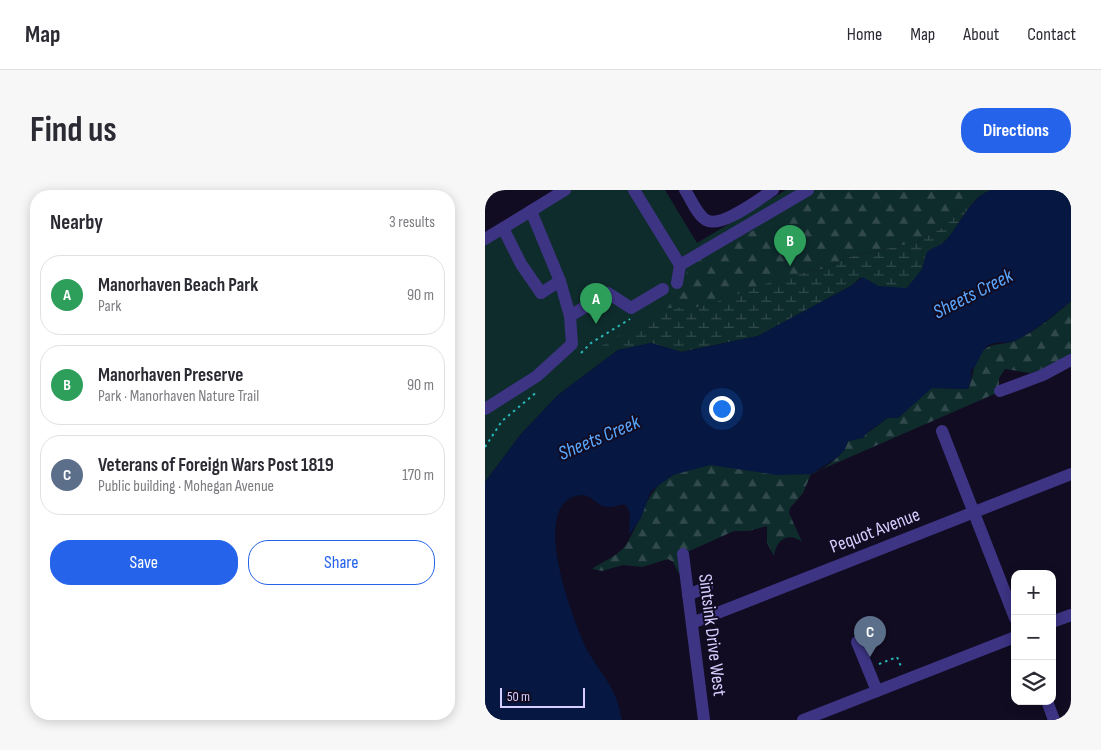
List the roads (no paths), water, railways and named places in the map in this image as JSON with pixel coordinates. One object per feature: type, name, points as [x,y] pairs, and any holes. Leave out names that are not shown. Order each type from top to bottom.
[{"type":"street","points":[[485,239],[565,190]]},
{"type":"street","points":[[634,190],[681,265],[677,283]]},
{"type":"street","points":[[685,190],[702,217],[716,222],[726,220],[773,190]]},
{"type":"street","points":[[681,265],[809,190]]},
{"type":"street","points":[[485,409],[537,376],[572,344],[570,316],[560,281],[531,211]]},
{"type":"street","points":[[503,228],[530,280],[541,292],[560,281]]},
{"type":"street","points":[[570,316],[608,293],[631,308],[663,289]]},
{"type":"street","points":[[1000,391],[1043,375],[1071,360]]},
{"type":"street","points":[[942,432],[1014,615]]},
{"type":"street","name":"Pequot Avenue","points":[[692,623],[1071,474]]},
{"type":"street","name":"Sintsink Drive West","points":[[683,554],[704,720]]},
{"type":"street","points":[[688,595],[707,588]]},
{"type":"street","points":[[1056,621],[1071,615]]},
{"type":"street","points":[[803,720],[1011,638]]},
{"type":"street","points":[[857,642],[877,691]]},
{"type":"street","points":[[1049,705],[1055,720]]},
{"type":"water","name":"Sheets Creek","points":[[991,190],[1071,190],[1071,301],[1044,323],[1021,338],[1011,342],[994,343],[987,347],[971,371],[968,389],[932,388],[898,418],[887,418],[863,438],[848,441],[844,451],[811,474],[777,475],[710,465],[673,475],[651,491],[641,518],[629,535],[630,513],[626,505],[604,506],[585,495],[565,502],[557,516],[555,536],[557,559],[563,583],[585,647],[613,690],[622,720],[485,720],[485,482],[521,434],[558,395],[618,350],[651,343],[682,352],[758,336],[851,286],[863,277],[878,286],[907,288],[922,269],[927,252],[944,242],[971,205],[984,193]]},
{"type":"place","name":"Manorhaven Preserve","points":[[790,266]]},
{"type":"place","name":"Manorhaven Beach Park","points":[[596,324]]},
{"type":"place","name":"Veterans of Foreign Wars Post 1819","points":[[870,657]]}]
